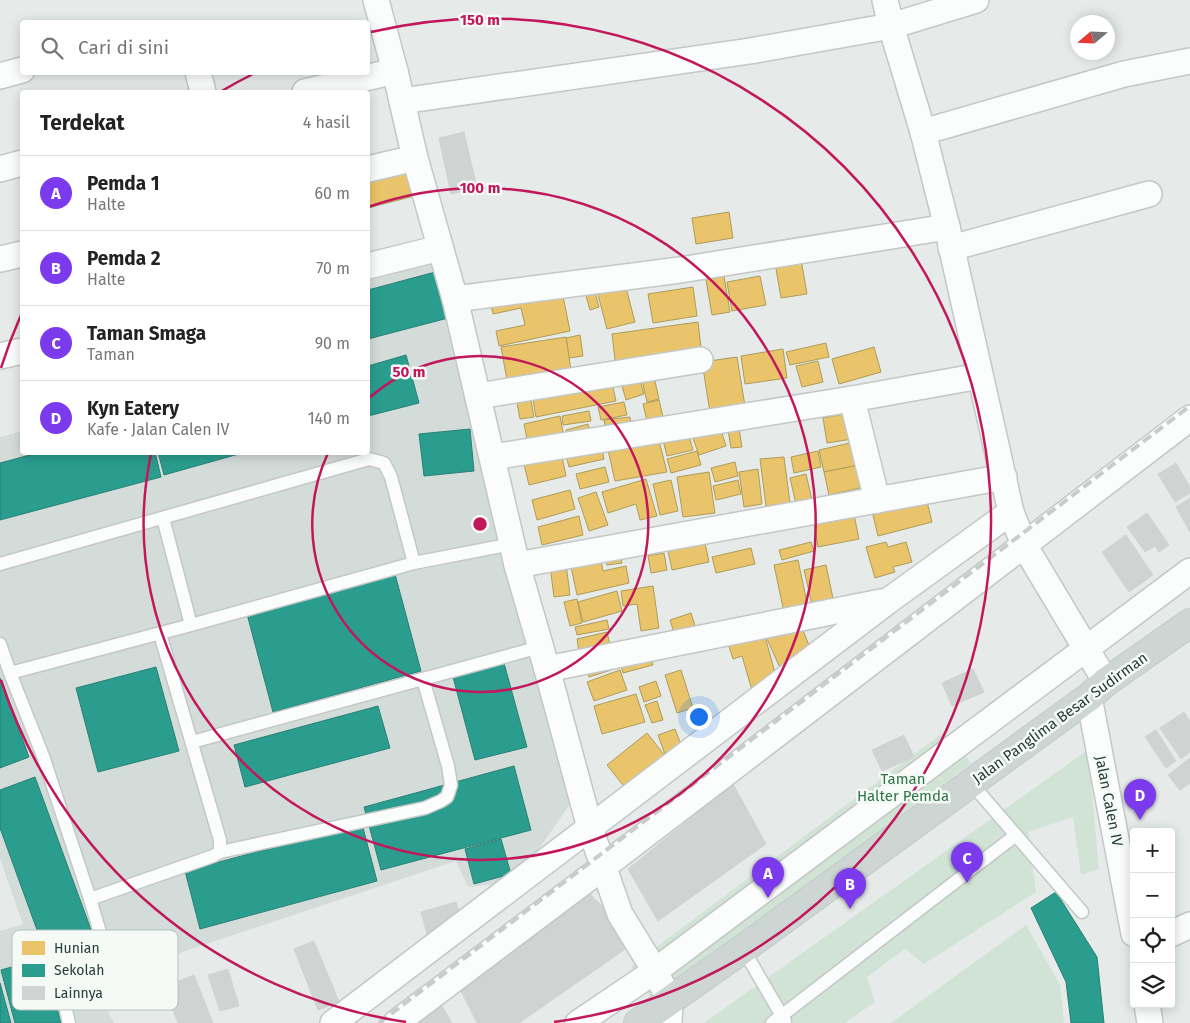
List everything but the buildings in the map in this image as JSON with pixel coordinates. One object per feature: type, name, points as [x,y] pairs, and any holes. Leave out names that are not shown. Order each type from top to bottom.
[{"type":"main road","name":"Jalan Panglima Besar Sudirman","points":[[638,1023],[670,1012],[743,949],[1190,623]]},
{"type":"street","points":[[376,0],[395,71],[414,158],[455,298],[515,554],[590,828],[602,868],[620,914],[655,972],[670,1012]]},
{"type":"street","name":"Jalan Calen IV","points":[[885,0],[890,26],[924,132],[1011,512],[1024,545],[1086,648],[1098,690],[1132,918]]},
{"type":"street","points":[[402,101],[750,51],[890,26],[976,0]]},
{"type":"street","points":[[924,132],[1124,74],[1190,61]]},
{"type":"street","points":[[0,76],[20,71]]},
{"type":"street","points":[[314,90],[395,71]]},
{"type":"street","points":[[199,75],[202,90]]},
{"type":"street","points":[[370,169],[414,158]]},
{"type":"street","points":[[0,169],[20,164]]},
{"type":"street","points":[[455,298],[949,237],[1149,194]]},
{"type":"street","points":[[370,266],[440,248]]},
{"type":"street","points":[[0,259],[20,254]]},
{"type":"street","points":[[0,356],[20,351]]},
{"type":"street","points":[[478,396],[700,360]]},
{"type":"street","points":[[493,457],[852,399],[980,376]]},
{"type":"street","points":[[852,399],[876,500]]},
{"type":"street","points":[[396,1023],[602,868],[1190,418]]},
{"type":"street","points":[[515,554],[876,500],[1004,478]]},
{"type":"street","points":[[333,1023],[888,601],[1011,512]]},
{"type":"street","points":[[578,1023],[655,972],[1190,571]]},
{"type":"street","points":[[544,658],[888,601]]},
{"type":"street","points":[[1175,932],[1190,925]]},
{"type":"street","points":[[1148,1008],[1150,1023]]},
{"type":"lane","points":[[0,564],[368,459],[384,463],[391,477],[414,563]]},
{"type":"lane","points":[[163,518],[191,625]]},
{"type":"lane","points":[[10,674],[414,563],[515,554]]},
{"type":"lane","points":[[160,634],[220,840],[220,852]]},
{"type":"lane","points":[[0,644],[43,756],[99,930]]},
{"type":"lane","points":[[192,742],[423,679],[544,658]]},
{"type":"lane","points":[[90,899],[220,852],[425,808],[441,801],[447,796],[451,785],[448,766],[423,679]]},
{"type":"lane","points":[[971,783],[1082,912]]},
{"type":"lane","points":[[743,949],[780,1021],[1016,835]]},
{"type":"lane","points":[[67,1010],[69,1023]]},
{"type":"shaded area","points":[[443,260],[575,797],[516,882],[468,887],[456,861],[178,953],[178,930],[86,930],[0,790],[0,768],[29,757],[0,678],[0,520],[161,477],[156,455],[159,455],[164,475],[239,455],[370,455],[370,415],[418,403],[406,356],[370,365],[370,338],[452,317],[439,271],[370,289],[370,280]],"holes":[[[470,429],[474,471],[424,476],[419,434]],[[395,574],[421,671],[273,711],[247,614]],[[504,663],[527,746],[476,760],[453,677]],[[156,667],[179,751],[99,772],[76,688]],[[378,706],[390,748],[234,745]],[[514,766],[531,830],[381,870],[364,806]],[[362,824],[377,881],[200,928],[185,872]],[[501,839],[511,874],[474,884],[465,849]]]},
{"type":"shaded area","points":[[20,432],[20,455],[33,455],[0,463],[0,437]]},
{"type":"shaded area","points":[[0,828],[37,930],[12,930],[12,967],[1,970],[15,1023],[11,1023],[0,983],[0,931],[23,924],[0,859]]},
{"type":"shaded area","points":[[58,1010],[107,1010],[114,1023],[61,1023]]},
{"type":"green space","name":"Taman Halter Pemda","points":[[944,732],[971,763],[653,1001],[631,966]]},
{"type":"green space","points":[[1088,750],[1099,869],[1081,875],[1073,817],[1028,832],[1036,892],[924,964],[905,949],[867,977],[875,1002],[845,1023],[704,1023]]},
{"type":"green space","points":[[1026,925],[1060,985],[1064,1023],[891,1023]]},
{"type":"railway","points":[[379,1023],[1190,406]]},
{"type":"place","name":"Kyn Eatery","points":[[1140,820]]},
{"type":"place","name":"Taman Smaga","points":[[967,883]]},
{"type":"place","name":"Pemda 1","points":[[768,898]]},
{"type":"place","name":"Pemda 2","points":[[850,909]]}]
